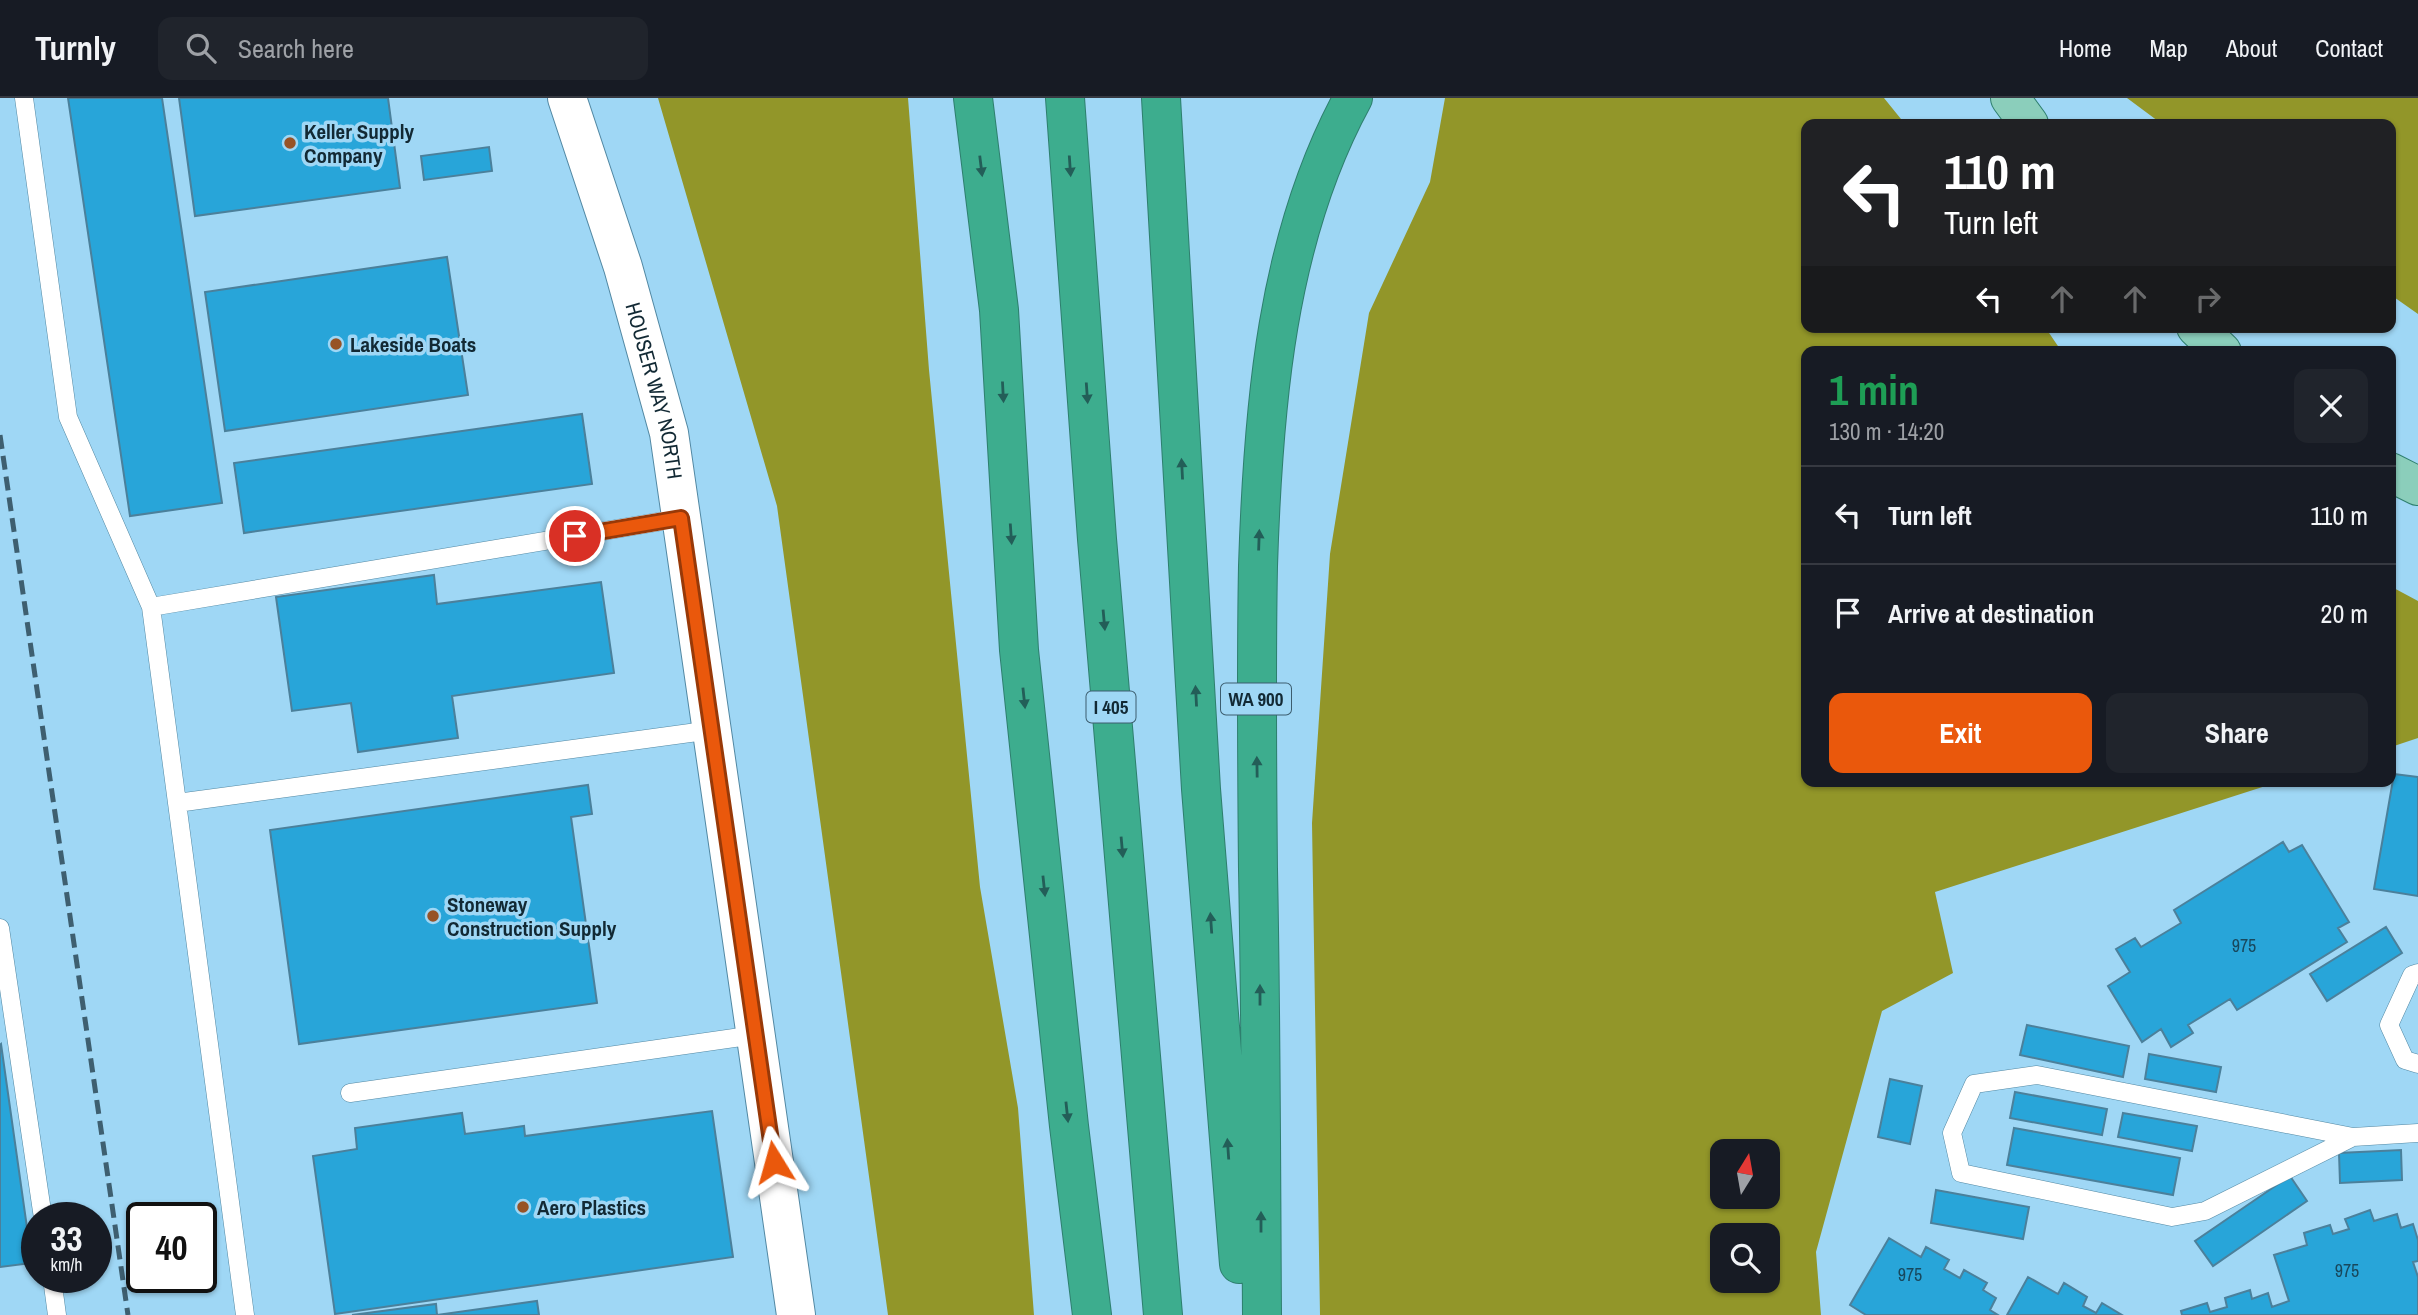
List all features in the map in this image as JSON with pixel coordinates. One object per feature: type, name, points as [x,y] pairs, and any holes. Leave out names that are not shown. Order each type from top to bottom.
[{"type":"highway","points":[[973,98],[999,310],[1019,650],[1069,1126],[1092,1315]]},
{"type":"highway","name":"I 405","points":[[1065,98],[1099,566],[1163,1315]]},
{"type":"highway","points":[[1161,98],[1201,789],[1244,1315]]},
{"type":"highway","name":"WA 900","points":[[1262,1315],[1255,675],[1260,490],[1283,304],[1308,202],[1339,124],[1353,98]]},
{"type":"main road","points":[[2010,98],[2025,119]]},
{"type":"main road","points":[[2202,333],[2216,346]]},
{"type":"main road","points":[[2396,475],[2418,486]]},
{"type":"street","name":"HOUSER WAY NORTH","points":[[567,98],[623,267],[669,433],[796,1315]]},
{"type":"lane","points":[[24,98],[68,418],[151,607],[245,1315]]},
{"type":"lane","points":[[151,607],[681,518]]},
{"type":"lane","points":[[177,803],[712,730]]},
{"type":"lane","points":[[0,928],[41,1202]]},
{"type":"lane","points":[[2418,972],[2412,975],[2389,1025],[2405,1059],[2418,1064]]},
{"type":"lane","points":[[351,1093],[755,1035]]},
{"type":"lane","points":[[2353,1137],[2205,1211],[2172,1217],[1961,1172],[1952,1133],[1974,1084],[2037,1075],[2353,1137],[2418,1133]]},
{"type":"lane","points":[[54,1293],[57,1315]]},
{"type":"shaded area","points":[[658,98],[908,98],[929,370],[980,887],[1018,1108],[1034,1315],[888,1315],[777,506]]},
{"type":"shaded area","points":[[1445,98],[1884,98],[1901,119],[1801,119],[1801,333],[2049,333],[2058,346],[1801,346],[1801,787],[2262,787],[1935,892],[1953,973],[1882,1011],[1816,1252],[1821,1315],[1320,1315],[1312,823],[1330,554],[1369,313],[1430,182]]},
{"type":"shaded area","points":[[2127,98],[2418,98],[2418,314],[2396,299],[2396,119],[2155,119]]},
{"type":"shaded area","points":[[2396,589],[2418,601],[2418,738],[2396,745]]},
{"type":"building","points":[[68,98],[162,98],[222,503],[130,516]]},
{"type":"building","name":"Keller Supply Company","points":[[179,98],[388,98],[400,188],[195,216]]},
{"type":"building","points":[[489,147],[492,171],[424,180],[421,156]]},
{"type":"building","name":"Lakeside Boats","points":[[447,257],[468,395],[225,431],[205,292]]},
{"type":"building","points":[[582,414],[592,484],[244,533],[234,463]]},
{"type":"building","points":[[434,575],[437,604],[601,582],[614,673],[452,696],[458,738],[358,752],[351,703],[292,711],[276,597]]},
{"type":"building","points":[[2396,774],[2418,777],[2418,896],[2374,889],[2392,787],[2396,787]]},
{"type":"building","name":"Stoneway Construction Supply","points":[[588,785],[592,814],[571,817],[597,1003],[299,1044],[270,830]]},
{"type":"building","points":[[2283,842],[2289,852],[2302,845],[2349,922],[2338,928],[2347,942],[2237,1010],[2230,999],[2188,1025],[2193,1033],[2171,1047],[2161,1029],[2142,1042],[2108,986],[2130,972],[2116,949],[2135,938],[2141,947],[2181,923],[2174,910]]},
{"type":"building","points":[[2386,927],[2402,953],[2327,1001],[2310,974]]},
{"type":"building","points":[[2027,1025],[2129,1046],[2123,1077],[2020,1055]]},
{"type":"building","points":[[0,1045],[23,1202],[21,1202],[21,1264],[0,1267]]},
{"type":"building","points":[[2149,1054],[2221,1067],[2216,1092],[2145,1079]]},
{"type":"building","points":[[1890,1079],[1922,1086],[1910,1144],[1878,1137]]},
{"type":"building","points":[[2015,1092],[2107,1109],[2102,1135],[2010,1118]]},
{"type":"building","name":"Aero Plastics","points":[[712,1111],[733,1257],[335,1314],[313,1156],[357,1149],[355,1128],[462,1113],[465,1134],[524,1126],[525,1136]]},
{"type":"building","points":[[2123,1113],[2197,1126],[2192,1151],[2118,1137]]},
{"type":"building","points":[[2014,1128],[2180,1158],[2173,1195],[2007,1165]]},
{"type":"building","points":[[2401,1150],[2402,1180],[2340,1183],[2339,1153]]},
{"type":"building","points":[[2290,1176],[2307,1201],[2213,1266],[2195,1241]]},
{"type":"building","points":[[1936,1190],[2029,1207],[2023,1239],[1931,1223]]},
{"type":"building","points":[[2370,1210],[2374,1221],[2397,1214],[2401,1228],[2413,1224],[2418,1240],[2418,1261],[2413,1262],[2418,1277],[2418,1315],[2182,1315],[2181,1311],[2207,1303],[2210,1312],[2227,1307],[2225,1298],[2250,1290],[2252,1299],[2268,1293],[2272,1307],[2289,1301],[2274,1255],[2307,1245],[2304,1233],[2330,1225],[2333,1234],[2349,1229],[2345,1219]]},
{"type":"building","points":[[1889,1238],[1921,1257],[1926,1247],[1949,1260],[1944,1269],[1960,1278],[1964,1270],[1987,1283],[1983,1290],[1996,1298],[1990,1310],[1998,1315],[1866,1315],[1850,1305]]},
{"type":"building","points":[[2028,1277],[2058,1294],[2064,1283],[2087,1297],[2083,1306],[2096,1313],[2102,1303],[2122,1315],[2007,1315]]},
{"type":"building","points":[[537,1301],[539,1315],[437,1315]]},
{"type":"building","points":[[436,1304],[437,1315],[352,1315]]},
{"type":"railway","points":[[0,435],[128,1315]]},
{"type":"place","name":"Keller Supply Company","points":[[290,143]]},
{"type":"place","name":"Lakeside Boats","points":[[336,344]]},
{"type":"place","name":"Stoneway Construction Supply","points":[[433,916]]},
{"type":"place","name":"Aero Plastics","points":[[523,1207]]},
{"type":"route","points":[[575,536],[681,518],[774,1162]]}]
